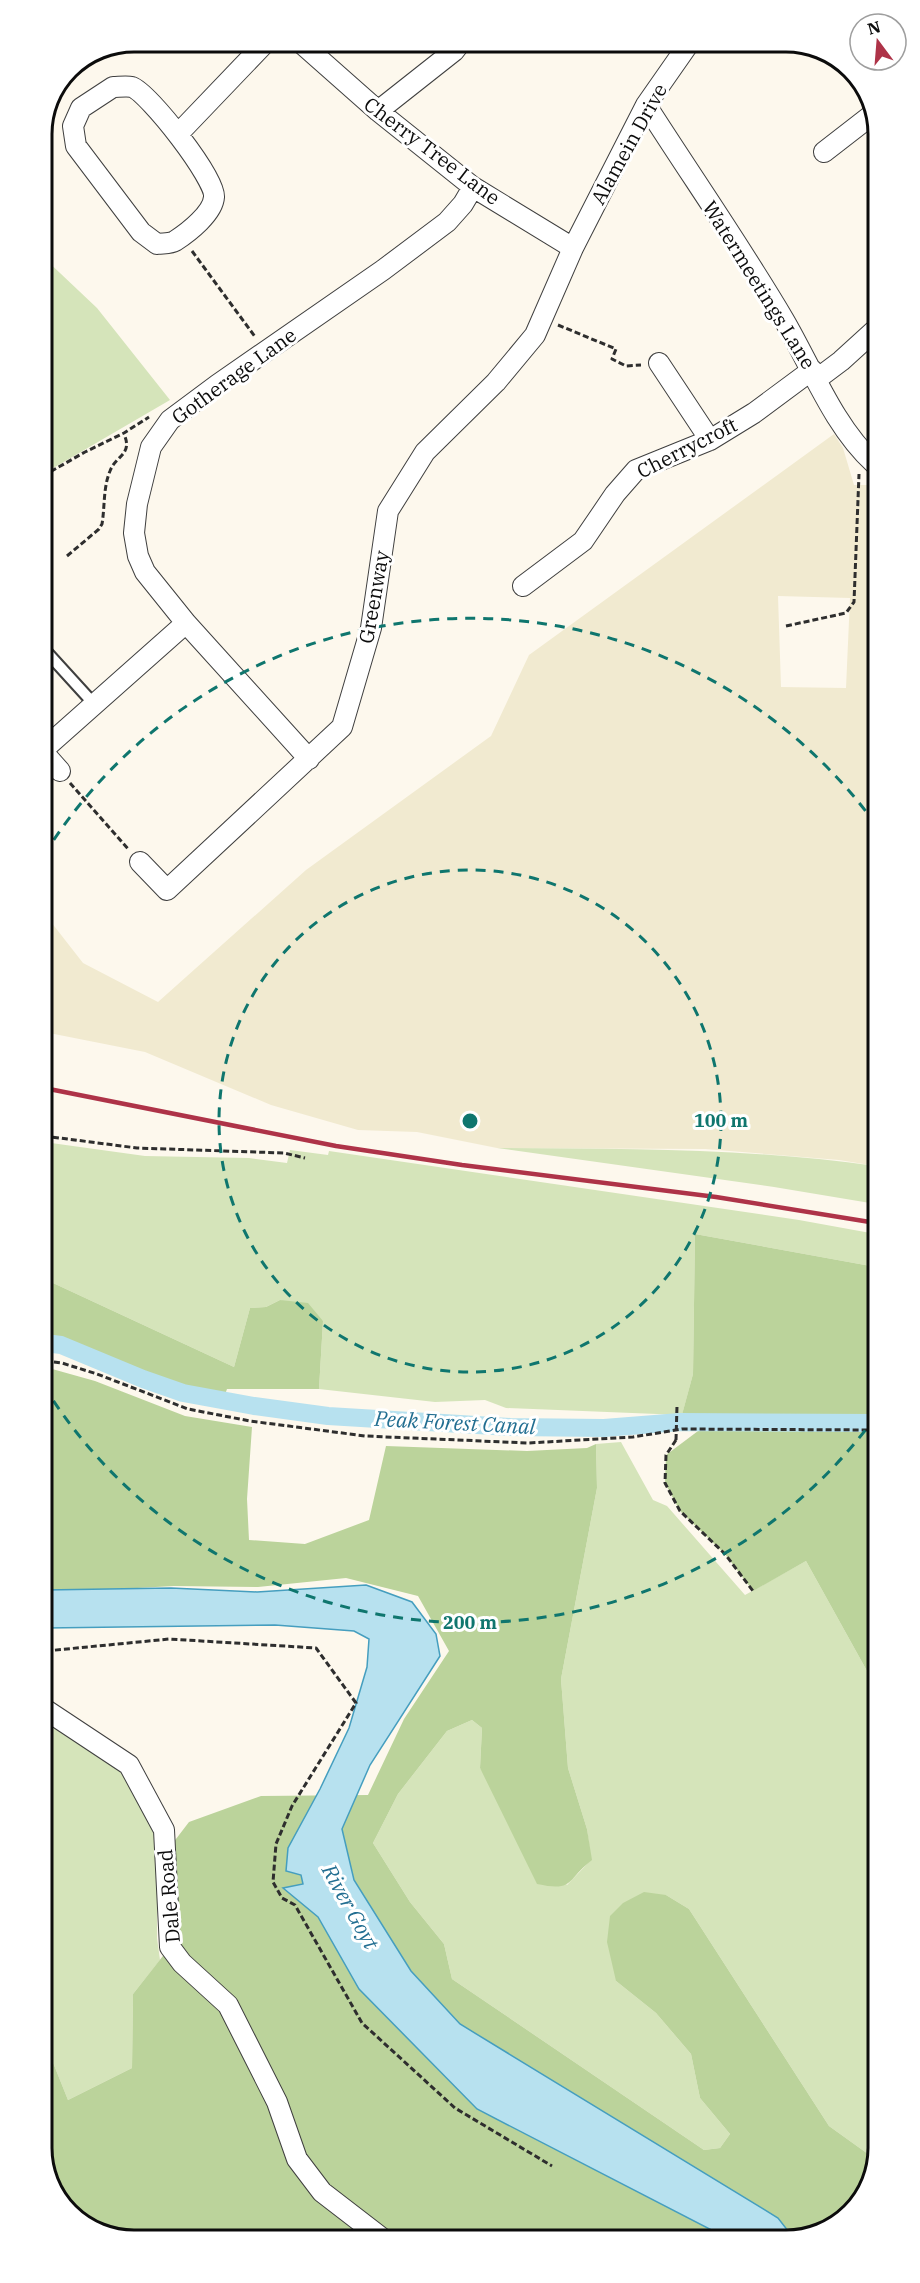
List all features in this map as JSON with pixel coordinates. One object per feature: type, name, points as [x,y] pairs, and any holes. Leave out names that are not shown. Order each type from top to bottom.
[{"type":"street","points":[[178,134],[256,52]]},
{"type":"street","name":"Cherry Tree Lane","points":[[312,52],[378,111],[473,187],[573,248]]},
{"type":"street","points":[[378,111],[452,52]]},
{"type":"street","name":"Alamein Drive","points":[[573,248],[646,105],[682,53]]},
{"type":"street","points":[[113,87],[132,87],[147,98],[178,134],[206,174],[215,195],[210,212],[174,242],[157,244],[141,232],[76,146],[73,126],[81,108],[113,87]]},
{"type":"street","name":"Watermeetings Lane","points":[[646,105],[784,320],[834,411],[868,456]]},
{"type":"street","points":[[824,152],[866,121]]},
{"type":"street","name":"Gotherage Lane","points":[[309,759],[186,623],[144,572],[138,556],[134,533],[137,504],[151,447],[170,420],[383,270],[447,222],[463,204],[473,187]]},
{"type":"street","name":"Greenway","points":[[140,862],[167,891],[342,727],[371,628],[388,511],[425,452],[496,382],[535,335],[573,248]]},
{"type":"street","name":"Cherrycroft","points":[[523,586],[583,541],[615,494],[636,470],[710,440],[814,375],[841,361],[868,336]]},
{"type":"street","points":[[659,363],[710,440]]},
{"type":"street","points":[[53,743],[186,623]]},
{"type":"street","points":[[53,762],[60,771]]},
{"type":"street","name":"Dale Road","points":[[52,1714],[129,1765],[164,1830],[170,1947],[182,1963],[228,2005],[277,2102],[297,2158],[321,2192],[371,2230]]},
{"type":"lane","points":[[53,659],[94,704]]},
{"type":"path","points":[[181,236],[266,351]]},
{"type":"path","points":[[543,318],[616,349],[612,359],[626,366],[659,363]]},
{"type":"path","points":[[53,471],[124,434],[155,414],[162,413],[170,420]]},
{"type":"path","points":[[67,556],[102,524],[110,470],[127,450],[128,442],[124,434]]},
{"type":"path","points":[[786,626],[846,613],[854,602],[857,485],[859,469],[868,461]]},
{"type":"path","points":[[60,771],[140,862]]},
{"type":"path","points":[[53,1137],[137,1148],[284,1153],[305,1158]]},
{"type":"path","points":[[52,1361],[97,1374],[188,1409],[250,1421],[365,1436],[528,1443],[633,1437],[682,1429],[868,1430]]},
{"type":"path","points":[[677,1406],[676,1440],[666,1455],[665,1483],[680,1511],[725,1554],[753,1591]]},
{"type":"path","points":[[52,1650],[169,1639],[316,1648],[356,1702],[292,1806],[276,1844],[273,1882],[282,1898],[294,1905],[362,2023],[455,2108],[552,2166]]},
{"type":"shaded area","points":[[834,434],[843,448],[854,485],[868,485],[868,1165],[839,1160],[705,1149],[497,1148],[417,1132],[358,1130],[271,1105],[145,1052],[53,1034],[53,924],[83,963],[158,1002],[306,870],[491,736],[529,655]],"holes":[[[778,596],[850,598],[846,688],[781,687]]]},
{"type":"green space","points":[[53,266],[97,308],[170,400],[53,468]]},
{"type":"green space","points":[[52,1143],[145,1156],[249,1158],[287,1163],[290,1150],[328,1155],[329,1151],[799,1220],[868,1233],[868,1266],[695,1234],[693,1374],[682,1415],[506,1408],[485,1400],[435,1402],[319,1389],[323,1321],[280,1300],[266,1307],[250,1308],[234,1367],[53,1283]]},
{"type":"green space","points":[[497,1148],[639,1149],[734,1153],[868,1165],[868,1203]]},
{"type":"green space","points":[[695,1234],[868,1266],[868,1673],[806,1561],[753,1591],[725,1554],[680,1511],[665,1483],[666,1455],[698,1431],[701,1424],[680,1422],[693,1374]]},
{"type":"green space","points":[[52,1283],[234,1367],[250,1308],[266,1307],[280,1300],[308,1303],[323,1321],[319,1389],[227,1389],[223,1400],[151,1383],[70,1348],[52,1344]]},
{"type":"green space","points":[[52,1369],[95,1381],[185,1416],[252,1427],[247,1499],[249,1540],[305,1544],[369,1520],[386,1446],[527,1451],[587,1448],[596,1444],[597,1488],[561,1679],[568,1768],[587,1829],[592,1860],[564,1885],[537,1884],[480,1768],[482,1728],[472,1720],[447,1731],[398,1794],[373,1843],[410,1902],[444,1944],[452,1979],[704,2150],[720,2148],[730,2134],[700,2098],[691,2054],[656,2013],[616,1981],[607,1942],[610,1916],[623,1903],[644,1892],[666,1895],[689,1909],[829,2126],[867,2154],[863,2175],[851,2199],[822,2222],[802,2229],[786,2230],[129,2230],[118,2229],[93,2220],[76,2207],[63,2190],[54,2165],[52,2060],[68,2100],[132,2068],[133,1994],[170,1947],[166,1852],[189,1822],[261,1796],[368,1795],[404,1719],[449,1651],[418,1596],[346,1578],[258,1587],[174,1586],[52,1593]]},
{"type":"green space","points":[[621,1442],[653,1500],[667,1506],[745,1595],[806,1561],[868,1673],[867,2154],[829,2126],[689,1909],[666,1895],[616,1981],[656,2013],[691,2054],[700,2098],[730,2134],[720,2148],[704,2150],[452,1979],[444,1944],[410,1902],[373,1843],[398,1794],[447,1731],[472,1720],[482,1728],[480,1768],[567,1885],[591,1860],[587,1829],[568,1768],[561,1679],[597,1488],[596,1444]]},
{"type":"green space","points":[[52,1722],[125,1771],[157,1834],[157,1938],[160,1960],[133,1994],[132,2068],[68,2100],[52,2060]]},
{"type":"water","name":"River Goyt","points":[[366,1585],[412,1602],[436,1634],[440,1656],[370,1765],[342,1829],[354,1880],[411,1971],[460,2024],[778,2218],[787,2230],[711,2230],[477,2109],[359,1989],[318,1917],[283,1888],[303,1884],[301,1875],[286,1871],[288,1848],[349,1728],[367,1667],[369,1639],[354,1631],[275,1625],[52,1628],[52,1590],[171,1588],[257,1592]]},
{"type":"waterway","name":"Peak Forest Canal","points":[[52,1344],[61,1345],[183,1393],[328,1416],[510,1427],[604,1428],[680,1422],[868,1423]]},
{"type":"railway","points":[[53,1090],[336,1146],[462,1165],[716,1197],[868,1222]]}]
